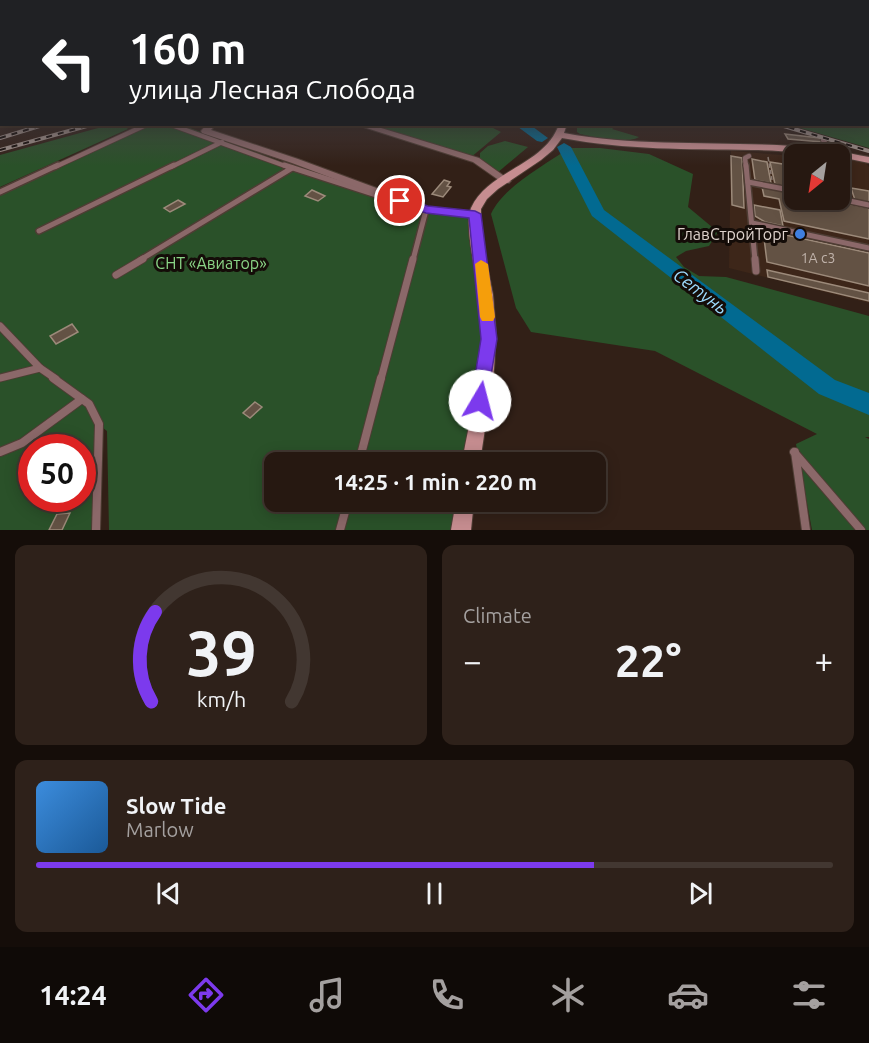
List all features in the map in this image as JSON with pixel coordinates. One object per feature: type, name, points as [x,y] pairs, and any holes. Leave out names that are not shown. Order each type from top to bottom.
[{"type":"main road","points":[[472,452],[489,339],[475,214],[478,205],[487,195],[548,149],[561,130],[602,142],[784,151]]},
{"type":"main road","points":[[850,156],[869,160]]},
{"type":"main road","points":[[461,530],[463,512]]},
{"type":"street","points":[[210,126],[206,130],[295,160],[426,210],[475,214]]},
{"type":"street","points":[[364,126],[476,160],[506,181]]},
{"type":"lane","points":[[0,192],[144,126]]},
{"type":"lane","points":[[175,126],[372,195],[426,210],[362,452]]},
{"type":"lane","points":[[823,140],[826,144]]},
{"type":"lane","points":[[39,231],[222,142]]},
{"type":"lane","points":[[749,156],[745,158],[756,271]]},
{"type":"lane","points":[[116,275],[292,168]]},
{"type":"lane","points":[[748,182],[784,189]]},
{"type":"lane","points":[[850,202],[869,205]]},
{"type":"lane","points":[[752,224],[869,248]]},
{"type":"lane","points":[[0,326],[40,368],[89,404],[99,424],[96,530]]},
{"type":"lane","points":[[0,378],[40,368]]},
{"type":"lane","points":[[0,452],[22,443],[82,399]]},
{"type":"lane","points":[[806,530],[795,452],[861,530]]},
{"type":"lane","points":[[340,530],[345,512]]},
{"type":"path","points":[[768,157],[773,187]]},
{"type":"shaded area","name":"ГлавСтройТорг","points":[[731,151],[784,155],[784,210],[850,210],[850,160],[865,162],[869,167],[869,303],[729,268]]},
{"type":"green space","points":[[105,126],[125,126],[128,129],[0,187],[0,155]]},
{"type":"green space","name":"СНТ «Авиатор»","points":[[144,126],[185,126],[372,195],[424,211],[475,215],[489,339],[472,452],[264,452],[264,512],[463,512],[461,530],[109,530],[107,431],[99,425],[96,504],[96,434],[18,434],[18,512],[96,512],[95,530],[0,530],[0,190]]},
{"type":"green space","points":[[361,126],[489,126],[501,132],[470,158]]},
{"type":"green space","points":[[577,126],[616,126],[612,129],[639,137],[619,140],[593,137],[577,132]]},
{"type":"green space","points":[[793,126],[869,126],[869,148]]},
{"type":"green space","points":[[505,141],[528,147],[497,173],[480,161],[480,153],[488,146]]},
{"type":"green space","points":[[569,148],[600,148],[649,154],[693,174],[688,207],[718,232],[709,246],[686,251],[676,257],[684,267],[699,276],[726,277],[869,316],[869,437],[865,437],[869,439],[869,530],[812,530],[796,444],[817,434],[655,351],[531,332],[516,308],[491,214],[497,204],[515,186]]},
{"type":"building","points":[[785,134],[820,138],[823,142],[788,139]]},
{"type":"building","points":[[731,156],[742,158],[744,208],[732,205]]},
{"type":"building","points":[[752,159],[767,162],[771,183],[755,180]]},
{"type":"building","points":[[770,162],[784,164],[784,186],[775,184]]},
{"type":"building","points":[[444,180],[450,182],[447,186],[451,187],[443,197],[432,194]]},
{"type":"building","points":[[762,187],[784,191],[784,210],[850,210],[850,204],[869,208],[869,239],[784,221],[779,199],[764,196]]},
{"type":"building","points":[[851,188],[869,191],[869,203],[855,200]]},
{"type":"building","points":[[312,190],[325,196],[318,201],[305,196]]},
{"type":"building","points":[[178,200],[185,204],[170,212],[164,208]]},
{"type":"building","points":[[754,205],[780,210],[783,226],[765,222],[755,216]]},
{"type":"building","points":[[763,230],[869,253],[869,286],[767,262]]},
{"type":"building","points":[[767,270],[869,293],[869,301],[768,277]]},
{"type":"building","points":[[72,324],[78,332],[56,344],[50,336]]},
{"type":"building","points":[[255,402],[262,407],[250,418],[243,413]]},
{"type":"building","points":[[70,513],[62,530],[49,530],[57,514]]},
{"type":"waterway","name":"Сетунь","points":[[523,126],[542,138]]},
{"type":"waterway","name":"Сетунь","points":[[564,147],[598,213],[827,387],[869,404]]},
{"type":"railway","points":[[0,138],[39,126]]},
{"type":"railway","points":[[0,150],[87,126]]},
{"type":"railway","points":[[784,126],[869,151]]},
{"type":"slow traffic","points":[[481,264],[487,317]]},
{"type":"place","name":"ГлавСтройТорг","points":[[800,234]]},
{"type":"route","points":[[400,201],[426,210],[475,214],[489,339],[480,401]]}]
